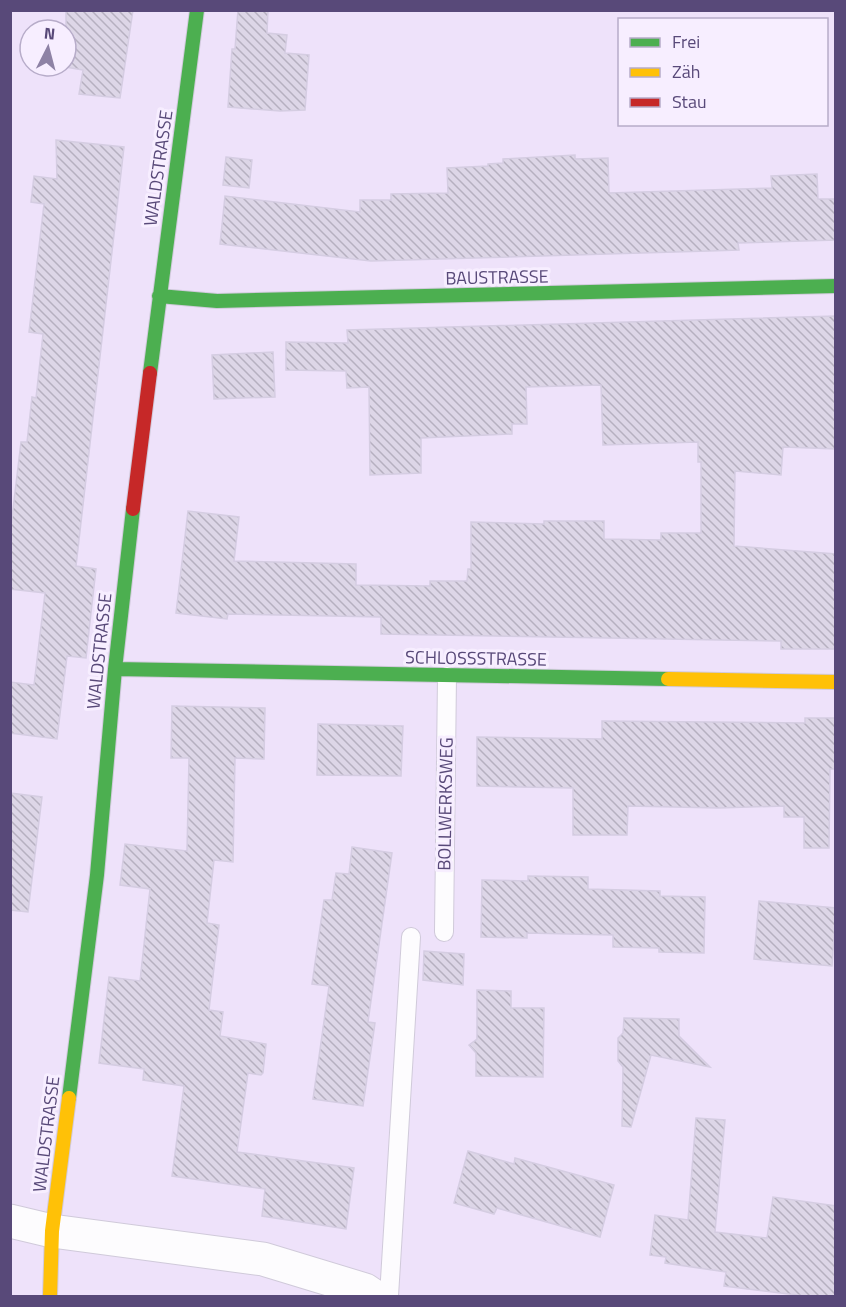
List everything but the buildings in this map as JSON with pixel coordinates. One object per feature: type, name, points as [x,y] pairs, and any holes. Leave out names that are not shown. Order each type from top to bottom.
[{"type":"street","name":"WALDSTRASSE","points":[[50,1296],[52,1231],[97,875],[115,669],[136,478],[197,10]]},
{"type":"street","name":"BAUSTRASSE","points":[[159,296],[217,302],[836,286]]},
{"type":"street","name":"SCHLOSSSTRASSE","points":[[115,669],[836,682]]},
{"type":"street","points":[[10,1221],[52,1231],[263,1259],[365,1290],[374,1296]]},
{"type":"lane","name":"BOLLWERKSWEG","points":[[444,932],[447,676]]},
{"type":"lane","points":[[389,1296],[411,938]]},
{"type":"shaded area","points":[[11,11],[835,11],[835,1296],[11,1296]]},
{"type":"traffic: fast","points":[[150,373],[197,10]]},
{"type":"traffic: fast","points":[[159,296],[217,301],[836,286]]},
{"type":"traffic: fast","points":[[69,1098],[97,875],[115,669],[133,509]]},
{"type":"traffic: fast","points":[[115,669],[668,679]]},
{"type":"traffic: slow","points":[[668,679],[836,682]]},
{"type":"traffic: slow","points":[[50,1296],[52,1231],[69,1098]]},
{"type":"traffic: jam","points":[[133,509],[150,373]]}]
